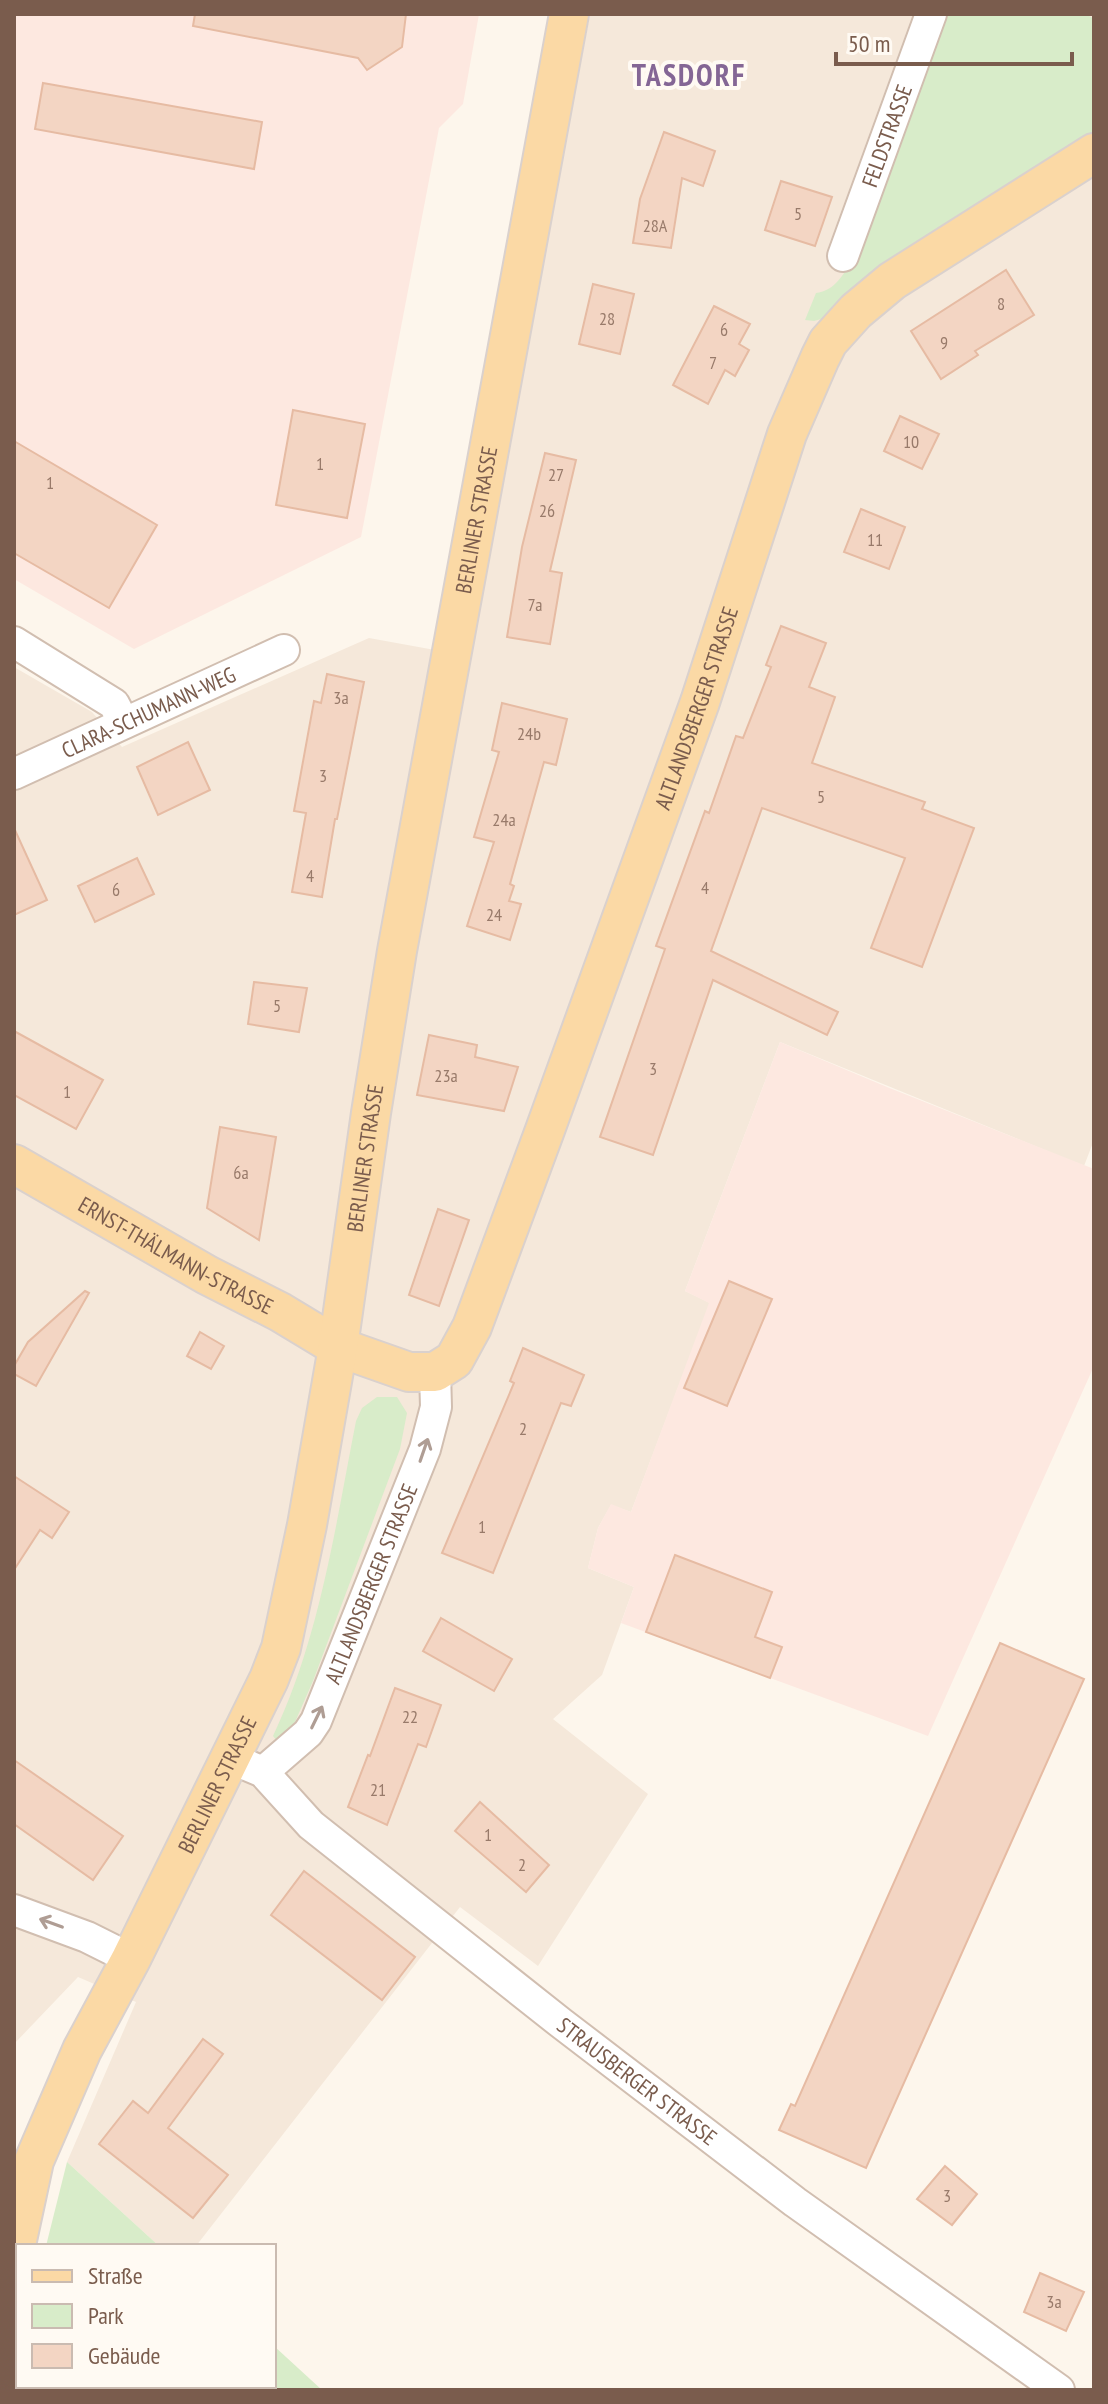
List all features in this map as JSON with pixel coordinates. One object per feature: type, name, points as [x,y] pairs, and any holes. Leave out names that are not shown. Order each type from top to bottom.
[{"type":"main road","name":"BERLINER STRASSE","points":[[16,2244],[34,2161],[82,2050],[131,1959],[246,1765],[269,1679],[281,1648],[307,1525],[338,1347],[397,951],[510,349],[569,14]]},
{"type":"main road","name":"ALTLANDSBERGER STRASSE","points":[[435,1372],[454,1360],[472,1327],[700,702],[787,434],[828,342],[856,311],[892,281],[1094,153]]},
{"type":"main road","name":"ERNST-THÄLMANN-STRASSE","points":[[14,1164],[338,1347]]},
{"type":"main road","points":[[338,1347],[409,1372],[435,1372]]},
{"type":"street","name":"FELDSTRASSE","points":[[843,256],[931,14]]},
{"type":"street","points":[[14,642],[114,704],[124,723]]},
{"type":"street","name":"CLARA-SCHUMANN-WEG","points":[[14,774],[284,650]]},
{"type":"street","name":"ALTLANDSBERGER STRASSE","points":[[246,1765],[308,1733],[316,1721],[425,1449],[436,1407],[435,1372]]},
{"type":"street","name":"STRAUSBERGER STRASSE","points":[[246,1765],[311,1825],[561,2023],[795,2202],[1059,2390]]},
{"type":"street","points":[[14,1910],[87,1937],[131,1959]]},
{"type":"shaded area","points":[[14,14],[479,14],[463,104],[439,128],[361,537],[134,649],[14,579]]},
{"type":"shaded area","points":[[590,14],[1094,14],[1094,1140],[1084,1166],[780,1042],[685,1291],[710,1303],[631,1512],[611,1505],[598,1528],[588,1568],[634,1587],[602,1675],[553,1719],[648,1794],[538,1966],[460,1907],[198,2244],[157,2244],[67,2162],[136,2002],[78,1977],[14,2044],[14,667],[92,712],[122,747],[369,638],[468,656]]},
{"type":"shaded area","points":[[780,1042],[1094,1169],[1094,1366],[928,1736],[621,1623],[634,1587],[588,1568],[598,1528],[611,1504],[631,1512],[709,1303],[685,1291]]},
{"type":"green space","points":[[942,14],[1086,14],[1094,19],[1094,133],[1008,188],[828,317],[805,320],[816,293],[832,287],[850,264]]},
{"type":"green space","points":[[377,1397],[397,1397],[407,1413],[400,1449],[313,1681],[295,1722],[278,1742],[273,1736],[303,1660],[324,1582],[356,1421],[362,1408]]},
{"type":"green space","points":[[67,2162],[157,2244],[46,2244]]},
{"type":"green space","points":[[276,2348],[322,2390],[32,2390],[276,2388]]},
{"type":"building","points":[[195,14],[406,14],[402,47],[367,70],[358,58],[193,26]]},
{"type":"building","points":[[43,83],[262,122],[254,169],[35,129]]},
{"type":"building","points":[[664,132],[715,151],[703,186],[682,178],[671,248],[633,243],[640,199]]},
{"type":"building","points":[[781,181],[832,197],[815,246],[765,230]]},
{"type":"building","points":[[1006,270],[1034,315],[975,351],[978,355],[941,379],[911,331]]},
{"type":"building","points":[[593,284],[634,294],[620,354],[579,344]]},
{"type":"building","points":[[714,306],[750,324],[739,344],[749,350],[735,376],[725,370],[708,404],[673,385]]},
{"type":"building","points":[[293,410],[365,424],[347,518],[276,505]]},
{"type":"building","points":[[900,416],[939,434],[922,469],[884,451]]},
{"type":"building","points":[[14,441],[157,525],[109,608],[14,553]]},
{"type":"building","points":[[545,453],[576,460],[550,571],[562,573],[550,644],[507,637],[522,547]]},
{"type":"building","points":[[861,509],[905,527],[889,569],[844,552]]},
{"type":"building","points":[[781,626],[826,643],[809,687],[835,697],[812,763],[925,802],[922,809],[974,828],[922,967],[871,948],[905,858],[762,808],[711,951],[838,1012],[827,1035],[713,980],[653,1155],[600,1137],[665,949],[656,946],[705,811],[709,813],[736,736],[743,738],[771,667],[766,665]]},
{"type":"building","points":[[327,674],[364,682],[322,897],[292,892],[306,813],[294,811],[314,701],[321,703]]},
{"type":"building","points":[[502,703],[567,719],[556,765],[544,762],[510,884],[514,886],[509,901],[521,904],[510,940],[467,926],[494,842],[474,837],[499,752],[492,750]]},
{"type":"building","points":[[188,742],[210,790],[158,815],[137,767]]},
{"type":"building","points":[[14,828],[47,900],[14,915]]},
{"type":"building","points":[[137,858],[154,894],[95,922],[78,886]]},
{"type":"building","points":[[254,982],[307,988],[299,1032],[248,1024]]},
{"type":"building","points":[[14,1031],[103,1080],[76,1129],[14,1095]]},
{"type":"building","points":[[429,1035],[477,1045],[475,1057],[518,1067],[504,1111],[417,1095]]},
{"type":"building","points":[[220,1127],[276,1137],[259,1240],[207,1208]]},
{"type":"building","points":[[438,1209],[469,1220],[439,1306],[409,1295]]},
{"type":"building","points":[[729,1281],[772,1299],[727,1406],[684,1388]]},
{"type":"building","points":[[85,1291],[89,1293],[36,1386],[14,1374],[14,1366],[28,1342]]},
{"type":"building","points":[[200,1332],[224,1346],[211,1369],[187,1356]]},
{"type":"building","points":[[523,1348],[584,1375],[571,1406],[561,1403],[493,1573],[442,1553],[514,1383],[510,1381]]},
{"type":"building","points":[[14,1476],[69,1512],[52,1538],[40,1530],[14,1570]]},
{"type":"building","points":[[675,1555],[772,1592],[755,1637],[782,1647],[770,1678],[646,1632]]},
{"type":"building","points":[[441,1618],[512,1659],[494,1691],[423,1651]]},
{"type":"building","points":[[1000,1643],[1084,1679],[866,2168],[779,2130],[791,2104],[795,2106]]},
{"type":"building","points":[[395,1688],[441,1705],[426,1747],[418,1744],[387,1825],[348,1807]]},
{"type":"building","points":[[14,1760],[123,1836],[93,1880],[14,1824]]},
{"type":"building","points":[[480,1802],[549,1865],[526,1892],[455,1831]]},
{"type":"building","points":[[304,1871],[415,1957],[382,2000],[271,1915]]},
{"type":"building","points":[[203,2039],[223,2054],[168,2128],[228,2175],[193,2218],[99,2144],[133,2101],[148,2113]]},
{"type":"building","points":[[945,2166],[977,2194],[952,2225],[917,2199]]},
{"type":"building","points":[[1040,2273],[1084,2292],[1066,2331],[1024,2312]]},
{"type":"district","name":"TASDORF","points":[[689,76]]}]
